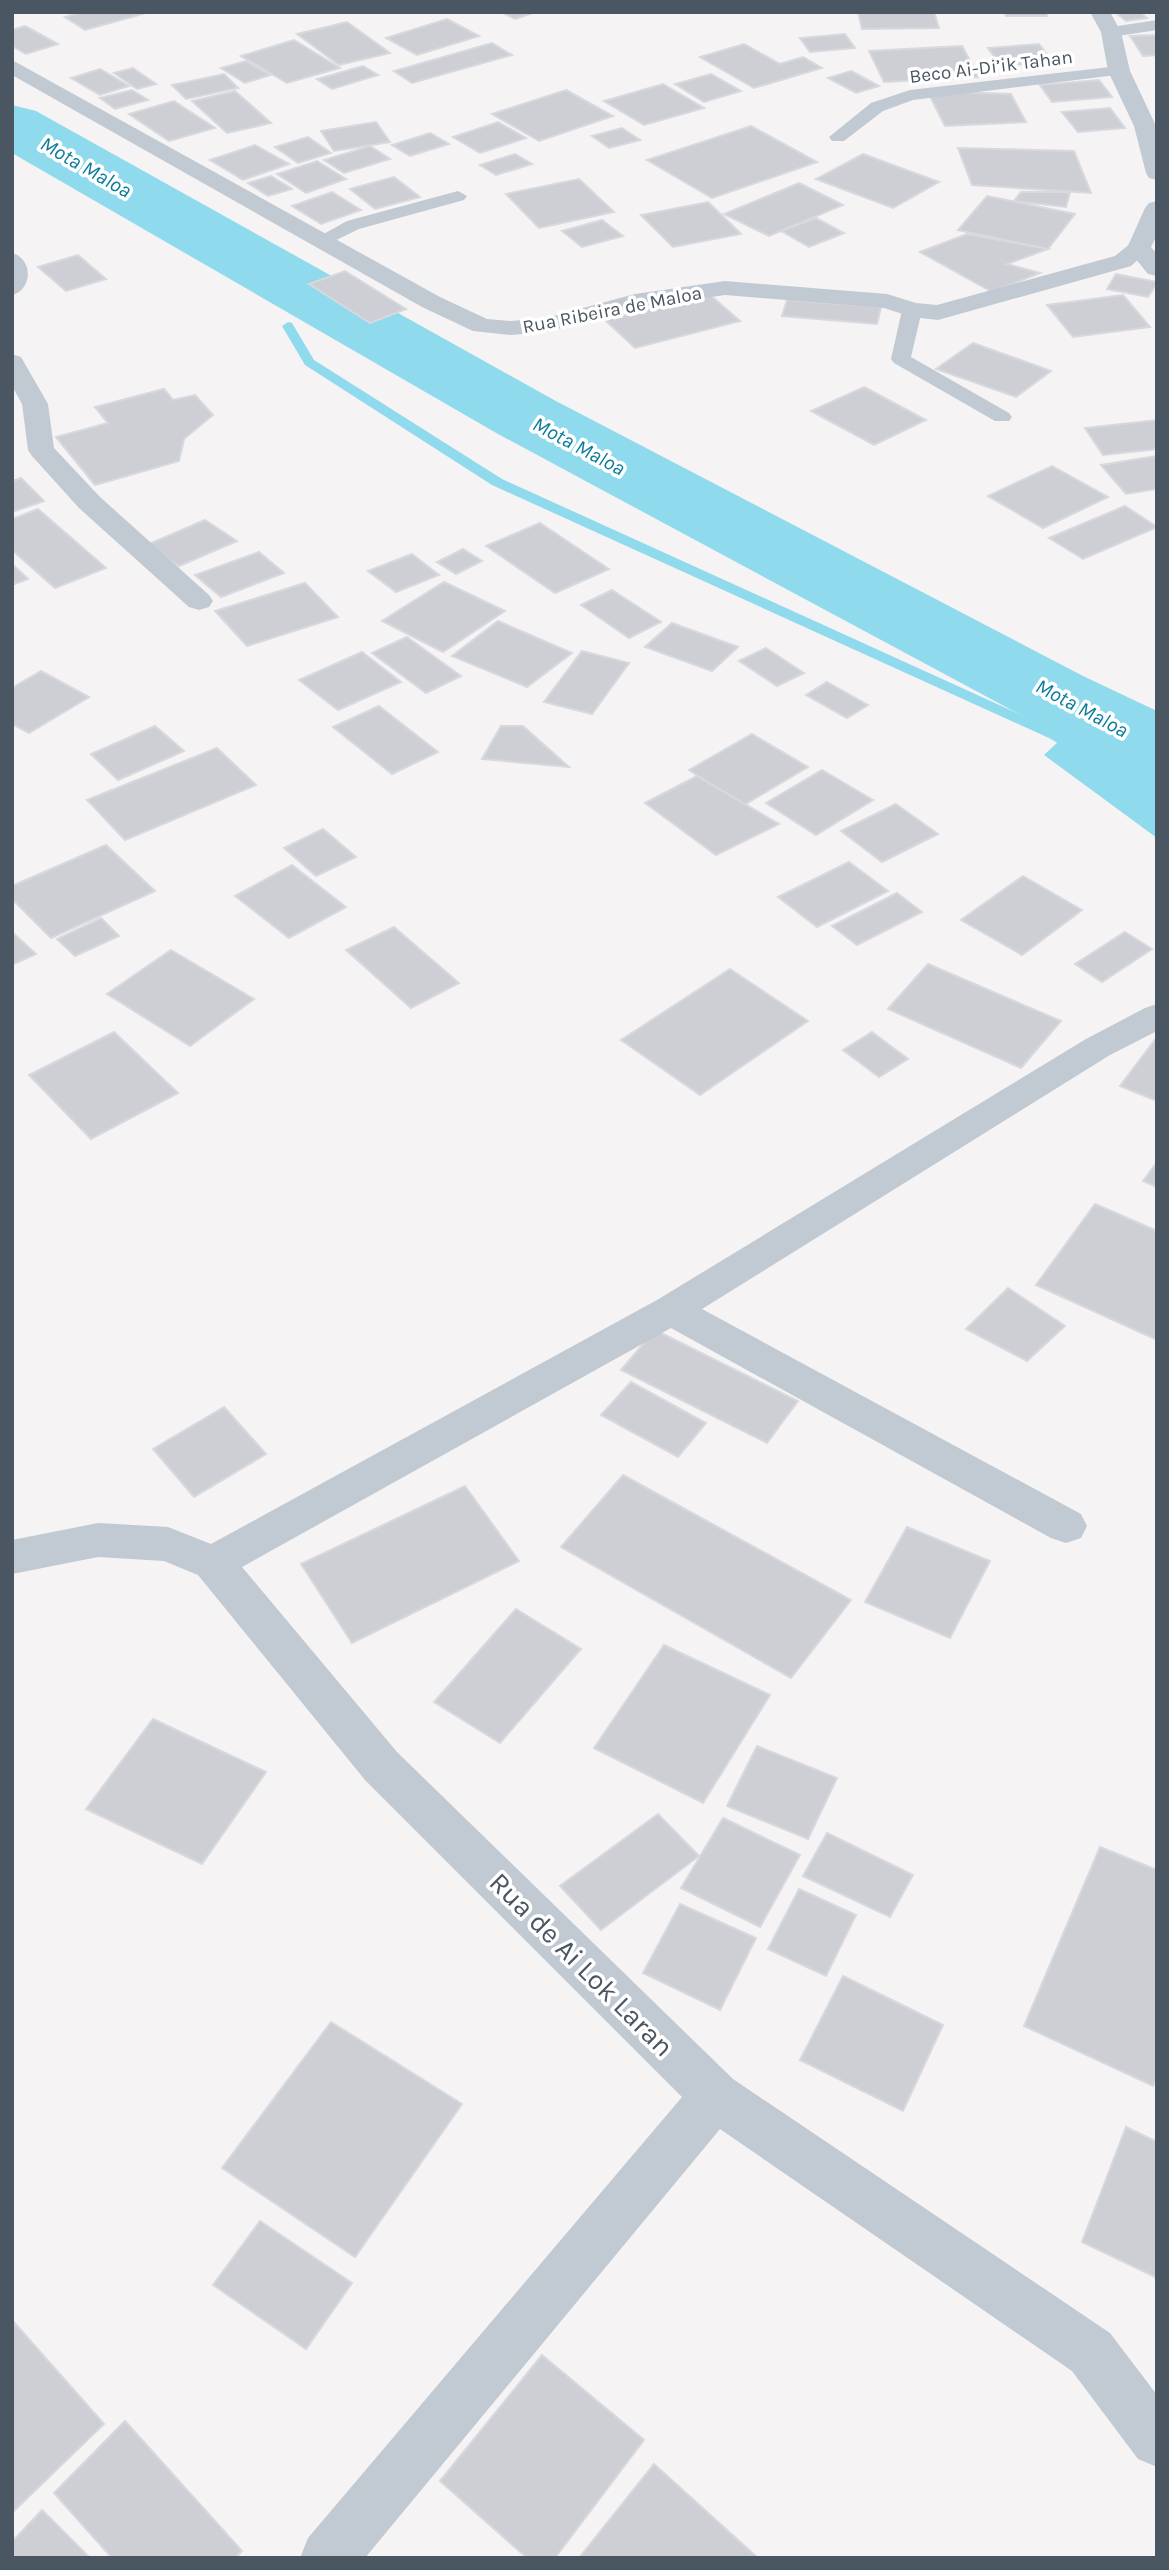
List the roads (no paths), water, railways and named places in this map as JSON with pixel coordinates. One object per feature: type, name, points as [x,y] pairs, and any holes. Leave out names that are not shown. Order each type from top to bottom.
[{"type":"street","points":[[1100,12],[1111,32],[1119,71],[1145,126],[1157,173]]},
{"type":"street","name":"Rua Ribeira de Maloa","points":[[12,66],[431,302],[482,326],[511,328],[547,325],[635,301],[725,288],[887,301],[912,310],[938,313],[960,309],[1123,261],[1139,248]]},
{"type":"street","points":[[1157,208],[1139,248],[1157,269]]},
{"type":"street","points":[[12,260],[15,263],[15,285],[12,288]]},
{"type":"street","points":[[12,362],[35,404],[41,450],[89,502],[199,601]]},
{"type":"street","points":[[212,1563],[671,1310],[1098,1047],[1157,1016]]},
{"type":"street","points":[[671,1310],[1066,1526]]},
{"type":"street","name":"Rua de Ai Lok Laran","points":[[12,1557],[98,1540],[168,1544],[212,1563],[381,1766],[715,2096],[1091,2352],[1157,2440]]},
{"type":"street","points":[[328,2558],[715,2096]]},
{"type":"lane","points":[[1111,32],[1157,25]]},
{"type":"lane","name":"Beco Ai-Di’ik Tahan","points":[[838,137],[877,107],[910,95],[1119,71]]},
{"type":"lane","points":[[322,240],[353,225],[458,196]]},
{"type":"lane","points":[[912,310],[901,359],[1002,417]]},
{"type":"water","points":[[1074,727],[1157,762],[1157,838],[1044,755]]},
{"type":"waterway","name":"Mota Maloa","points":[[12,125],[526,417],[1051,695],[1157,747]]},
{"type":"waterway","points":[[189,206],[225,220]]},
{"type":"waterway","points":[[288,326],[309,362],[497,482],[1054,735],[1083,752]]}]
